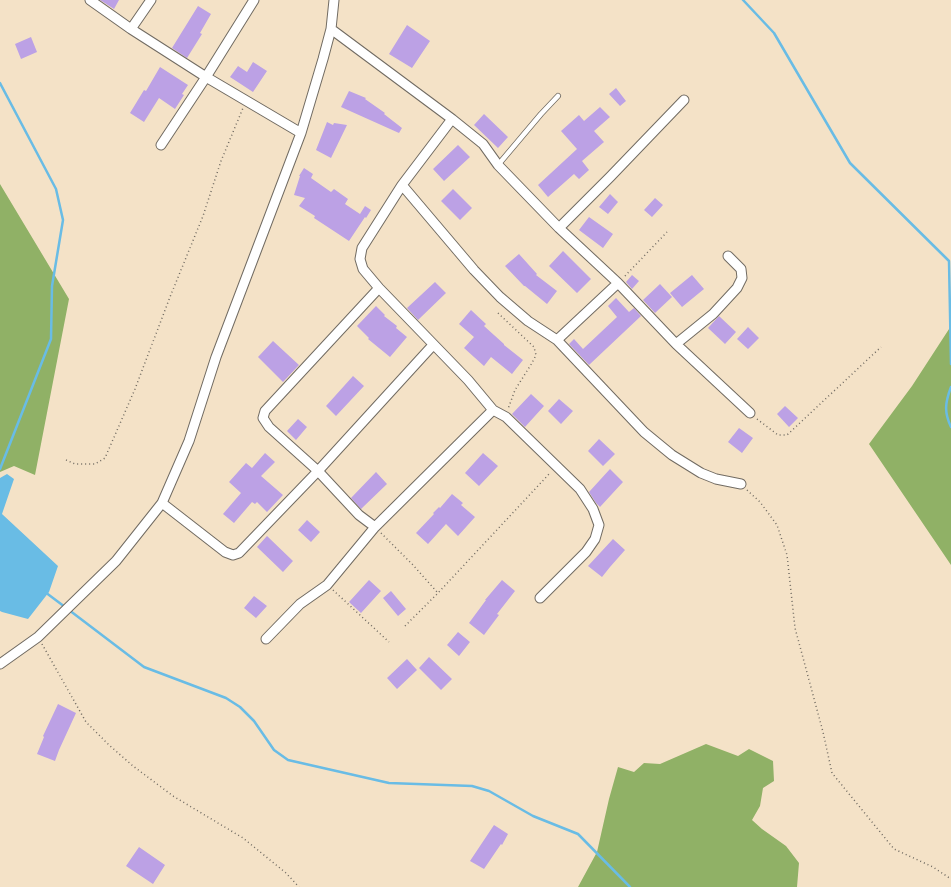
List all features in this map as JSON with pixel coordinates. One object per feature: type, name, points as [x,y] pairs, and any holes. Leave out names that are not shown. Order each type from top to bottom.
[{"type":"street","points":[[90,0],[131,29],[206,77],[301,133]]},
{"type":"street","points":[[131,29],[151,0]]},
{"type":"street","points":[[161,145],[254,0]]},
{"type":"street","points":[[0,664],[38,637],[116,561],[162,502],[189,441],[216,357],[301,133],[331,29],[334,0]]},
{"type":"street","points":[[331,29],[452,119],[483,144],[498,165],[559,228],[618,283],[676,344],[750,413]]},
{"type":"street","points":[[559,228],[684,100]]},
{"type":"street","points":[[452,119],[402,185],[362,248],[360,259],[363,269],[379,288],[468,380],[493,410],[506,417],[557,466],[580,489],[593,508],[599,525],[595,540],[586,552],[540,598]]},
{"type":"street","points":[[402,185],[474,270],[500,297],[528,321],[557,340],[644,432],[672,455],[701,473],[716,479],[741,484]]},
{"type":"street","points":[[676,344],[713,314],[737,288],[742,278],[740,269],[728,256]]},
{"type":"street","points":[[557,340],[618,283]]},
{"type":"street","points":[[375,527],[359,515],[318,471],[269,427],[264,418],[265,411],[379,288]]},
{"type":"street","points":[[162,502],[225,552],[233,555],[239,553],[318,471],[433,345]]},
{"type":"street","points":[[266,639],[300,604],[327,585],[375,527],[493,410]]},
{"type":"lane","points":[[498,165],[558,96]]},
{"type":"path","points":[[66,460],[75,464],[95,464],[105,458],[136,389],[170,297],[203,216],[221,161],[246,101]]},
{"type":"path","points":[[618,283],[667,232]]},
{"type":"path","points":[[498,313],[534,347],[536,355],[515,390],[506,417]]},
{"type":"path","points":[[750,413],[778,434],[787,435],[881,347]]},
{"type":"path","points":[[405,626],[557,466]]},
{"type":"path","points":[[741,484],[760,502],[778,525],[788,556],[795,628],[823,732],[832,773],[894,849],[933,866],[951,879]]},
{"type":"path","points":[[375,527],[412,564],[438,593]]},
{"type":"path","points":[[327,585],[389,642]]},
{"type":"path","points":[[38,637],[86,722],[109,745],[133,766],[173,796],[242,838],[286,874],[299,887]]},
{"type":"green space","points":[[0,184],[69,299],[35,475],[14,466],[0,472]]},
{"type":"green space","points":[[951,326],[951,565],[869,444],[912,386]]},
{"type":"green space","points":[[706,744],[738,756],[749,749],[773,761],[774,781],[763,788],[760,806],[752,820],[786,846],[799,863],[797,887],[578,887],[597,852],[618,767],[634,772],[644,763],[660,764]]},
{"type":"water","points":[[7,474],[14,479],[2,514],[58,566],[49,592],[28,619],[0,611],[0,478]]},
{"type":"building","points":[[100,0],[119,0],[114,9]]},
{"type":"building","points":[[198,6],[211,14],[200,33],[202,34],[187,58],[172,48]]},
{"type":"building","points":[[407,25],[430,41],[412,68],[389,54]]},
{"type":"building","points":[[31,37],[37,52],[21,59],[15,44]]},
{"type":"building","points":[[253,62],[267,71],[253,92],[230,77],[238,66],[247,72]]},
{"type":"building","points":[[160,67],[188,85],[182,94],[184,95],[175,109],[159,98],[144,122],[130,113],[144,90],[146,91]]},
{"type":"building","points":[[616,88],[626,101],[620,106],[609,94]]},
{"type":"building","points":[[349,91],[366,98],[365,99],[385,113],[384,114],[402,128],[399,133],[341,107]]},
{"type":"building","points":[[600,107],[610,117],[594,131],[604,142],[582,161],[589,170],[579,179],[574,174],[548,197],[538,185],[577,149],[561,131],[579,115],[584,121]]},
{"type":"building","points":[[484,114],[508,137],[498,148],[474,125]]},
{"type":"building","points":[[327,122],[333,125],[334,123],[347,125],[331,158],[316,150]]},
{"type":"building","points":[[458,145],[470,157],[444,181],[433,169]]},
{"type":"building","points":[[304,168],[313,174],[311,178],[331,192],[334,189],[348,199],[345,204],[360,214],[365,206],[371,210],[349,241],[314,218],[315,216],[299,206],[305,198],[294,195],[299,176]]},
{"type":"building","points":[[453,189],[472,208],[460,220],[441,201]]},
{"type":"building","points":[[610,194],[618,202],[608,214],[599,207]]},
{"type":"building","points":[[655,198],[663,205],[652,217],[644,210]]},
{"type":"building","points":[[589,217],[613,234],[603,248],[579,230]]},
{"type":"building","points":[[563,251],[591,279],[577,293],[549,266]]},
{"type":"building","points":[[519,254],[537,274],[536,275],[557,291],[547,304],[524,286],[505,266]]},
{"type":"building","points":[[632,275],[639,281],[632,289],[626,282]]},
{"type":"building","points":[[692,275],[704,289],[682,307],[670,293]]},
{"type":"building","points":[[435,282],[446,293],[418,320],[407,308]]},
{"type":"building","points":[[660,284],[672,297],[655,313],[643,300]]},
{"type":"building","points":[[616,298],[629,312],[634,308],[641,316],[589,365],[569,344],[574,339],[583,349],[617,317],[608,306]]},
{"type":"building","points":[[376,306],[385,315],[384,316],[397,326],[396,328],[407,337],[390,357],[368,339],[369,338],[357,326]]},
{"type":"building","points":[[471,310],[486,324],[484,326],[523,360],[512,374],[491,357],[484,366],[464,348],[474,337],[459,324]]},
{"type":"building","points":[[719,316],[736,332],[725,344],[708,328]]},
{"type":"building","points":[[748,327],[759,338],[748,349],[737,339]]},
{"type":"building","points":[[273,341],[299,365],[283,382],[258,357]]},
{"type":"building","points":[[353,376],[364,386],[336,416],[326,406]]},
{"type":"building","points":[[531,394],[544,406],[525,427],[512,414]]},
{"type":"building","points":[[559,399],[573,411],[561,424],[548,411]]},
{"type":"building","points":[[785,406],[798,418],[789,427],[777,414]]},
{"type":"building","points":[[298,419],[307,427],[296,440],[287,431]]},
{"type":"building","points":[[739,428],[753,438],[742,453],[728,442]]},
{"type":"building","points":[[599,439],[615,454],[603,466],[588,451]]},
{"type":"building","points":[[265,453],[275,462],[261,476],[283,495],[267,512],[257,502],[255,504],[252,502],[234,523],[223,514],[241,493],[229,482],[246,463],[252,468]]},
{"type":"building","points":[[483,453],[498,466],[479,486],[465,473]]},
{"type":"building","points":[[610,469],[623,482],[600,507],[589,492]]},
{"type":"building","points":[[376,472],[387,484],[361,509],[351,498]]},
{"type":"building","points":[[452,494],[463,503],[461,505],[475,517],[458,536],[446,524],[428,544],[416,533]]},
{"type":"building","points":[[307,520],[320,532],[311,542],[298,530]]},
{"type":"building","points":[[267,536],[293,561],[283,572],[257,547]]},
{"type":"building","points":[[613,539],[625,550],[602,577],[588,566]]},
{"type":"building","points":[[369,580],[381,591],[361,613],[349,602]]},
{"type":"building","points":[[502,580],[515,591],[497,614],[499,615],[484,635],[469,623],[485,600]]},
{"type":"building","points":[[391,591],[406,609],[398,616],[383,598]]},
{"type":"building","points":[[254,596],[267,606],[256,618],[244,608]]},
{"type":"building","points":[[458,632],[470,642],[459,656],[447,645]]},
{"type":"building","points":[[429,657],[452,679],[441,690],[419,668]]},
{"type":"building","points":[[407,659],[417,670],[397,689],[387,678]]},
{"type":"building","points":[[58,704],[76,713],[55,761],[37,754],[44,737],[43,736]]},
{"type":"building","points":[[494,825],[508,834],[502,845],[501,844],[484,869],[470,861]]},
{"type":"building","points":[[139,847],[165,865],[153,884],[126,866]]},
{"type":"waterway","points":[[743,0],[774,33],[850,163],[949,261],[951,364]]},
{"type":"waterway","points":[[0,83],[56,189],[63,220],[52,286],[51,339],[0,469]]},
{"type":"waterway","points":[[951,387],[947,398],[946,407],[947,417],[951,427]]},
{"type":"waterway","points":[[45,592],[65,607]]},
{"type":"waterway","points":[[69,610],[144,667],[226,698],[240,707],[254,721],[274,750],[288,760],[389,783],[472,786],[489,791],[533,816],[578,834],[630,887]]}]
